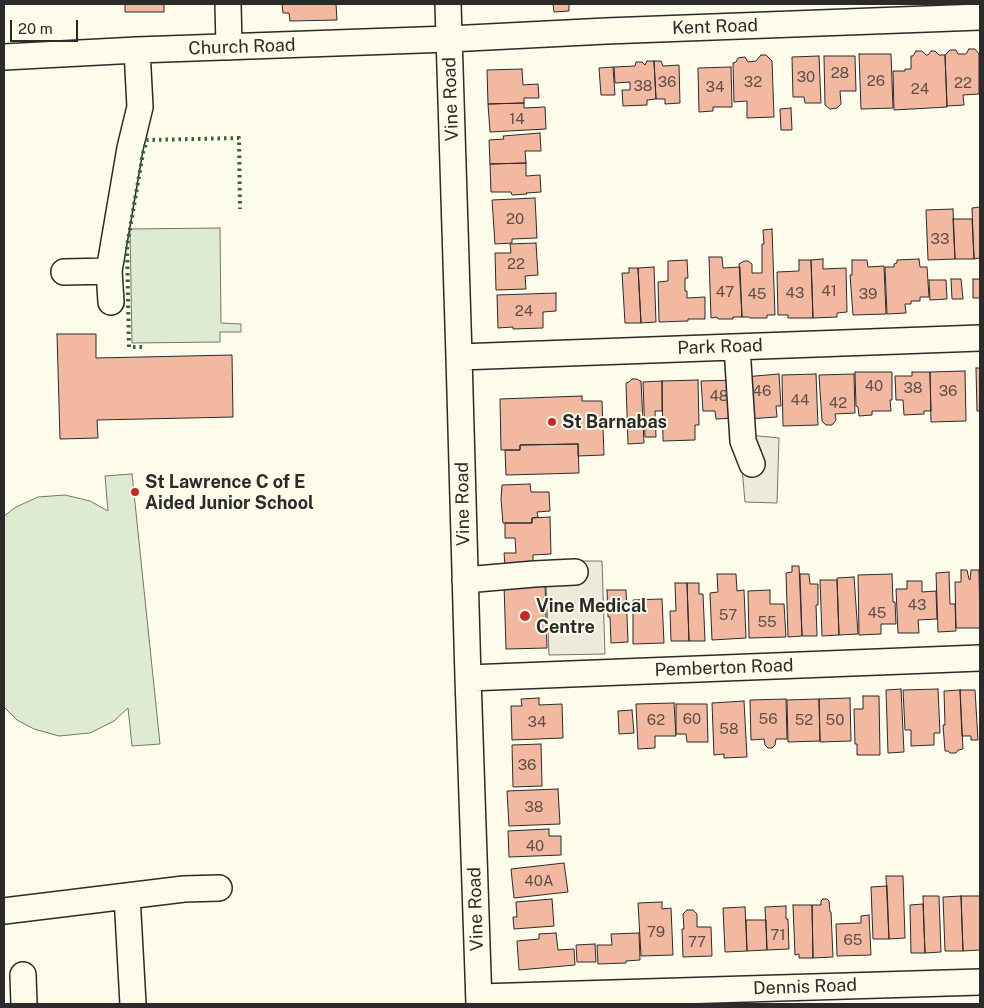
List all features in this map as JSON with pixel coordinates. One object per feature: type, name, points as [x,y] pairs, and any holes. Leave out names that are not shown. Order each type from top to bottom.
[{"type":"street","points":[[228,4],[229,47]]},
{"type":"street","name":"Vine Road","points":[[448,4],[479,1001]]},
{"type":"street","name":"Kent Road","points":[[450,39],[606,31],[980,17]]},
{"type":"street","name":"Church Road","points":[[4,57],[138,50],[450,39]]},
{"type":"street","points":[[111,302],[109,271],[130,148],[140,106],[138,50]]},
{"type":"street","points":[[64,272],[109,271]]},
{"type":"street","name":"Park Road","points":[[460,357],[980,338]]},
{"type":"street","points":[[737,347],[743,441],[752,464]]},
{"type":"street","points":[[465,580],[575,572]]},
{"type":"street","name":"Pemberton Road","points":[[468,678],[980,658]]},
{"type":"street","points":[[4,912],[184,889],[219,888]]},
{"type":"street","points":[[127,896],[133,1004]]},
{"type":"street","points":[[23,975],[24,1004]]},
{"type":"street","name":"Dennis Road","points":[[479,1001],[980,982]]},
{"type":"green space","points":[[220,228],[221,323],[241,324],[241,332],[220,332],[220,342],[132,343],[130,229]]},
{"type":"green space","points":[[132,474],[160,744],[132,746],[128,708],[114,721],[90,733],[59,736],[34,729],[17,720],[4,707],[4,516],[16,507],[38,497],[65,495],[90,501],[108,511],[105,476]]},
{"type":"shaded area","points":[[739,434],[779,438],[777,503],[745,502]]},
{"type":"shaded area","points":[[574,561],[602,561],[605,654],[549,655],[546,582]]},
{"type":"building","points":[[125,4],[164,4],[164,12],[125,12]]},
{"type":"building","points":[[282,4],[336,4],[337,20],[290,21],[289,13],[283,13]]},
{"type":"building","points":[[553,4],[569,4],[569,11],[554,12]]},
{"type":"building","points":[[969,49],[975,49],[979,54],[979,94],[963,95],[964,105],[947,106],[945,55],[950,50],[956,50],[958,54],[966,54]]},
{"type":"building","points":[[916,51],[922,51],[928,55],[931,51],[935,51],[939,55],[945,55],[947,107],[894,110],[893,71],[911,69],[911,56]]},
{"type":"building","points":[[859,54],[891,54],[893,108],[861,109]]},
{"type":"building","points":[[761,55],[766,55],[772,61],[774,117],[747,118],[747,101],[734,102],[733,63],[738,58],[745,57],[748,62],[756,61]]},
{"type":"building","points":[[819,56],[821,103],[805,103],[804,97],[793,97],[792,57]]},
{"type":"building","points":[[824,56],[855,56],[856,91],[840,91],[841,104],[837,108],[830,109],[825,105]]},
{"type":"building","points":[[647,61],[654,61],[656,99],[647,100],[647,105],[623,106],[622,90],[630,90],[630,82],[615,83],[614,67],[635,66],[636,62],[642,62],[645,65]]},
{"type":"building","points":[[654,61],[661,61],[663,66],[679,65],[680,103],[665,104],[665,99],[656,99]]},
{"type":"building","points":[[613,67],[615,95],[601,95],[599,68]]},
{"type":"building","points":[[731,67],[732,107],[713,107],[713,111],[699,112],[698,68]]},
{"type":"building","points":[[522,69],[523,85],[538,84],[539,98],[524,98],[524,103],[488,104],[487,70]]},
{"type":"building","points":[[524,103],[524,108],[545,107],[546,129],[490,132],[488,104]]},
{"type":"building","points":[[791,108],[792,130],[781,130],[780,109]]},
{"type":"building","points":[[540,133],[541,151],[525,151],[526,163],[490,164],[489,140],[504,139],[503,136]]},
{"type":"building","points":[[526,163],[526,176],[540,175],[541,192],[512,195],[511,192],[491,192],[490,164]]},
{"type":"building","points":[[535,198],[537,238],[512,239],[512,243],[495,244],[492,200]]},
{"type":"building","points":[[980,207],[980,258],[974,259],[972,208]]},
{"type":"building","points":[[953,209],[955,259],[928,260],[926,210]]},
{"type":"building","points":[[953,219],[972,219],[974,259],[955,259]]},
{"type":"building","points":[[772,229],[775,315],[767,315],[767,318],[742,317],[739,264],[748,261],[752,264],[752,273],[762,273],[763,230]]},
{"type":"building","points":[[536,243],[538,275],[525,276],[526,289],[496,290],[495,253],[511,253],[510,244]]},
{"type":"building","points":[[709,257],[722,257],[723,268],[740,267],[742,317],[733,317],[733,319],[711,318]]},
{"type":"building","points":[[823,259],[823,269],[846,268],[847,312],[837,313],[837,317],[813,318],[811,260]]},
{"type":"building","points":[[919,259],[920,267],[927,267],[929,297],[920,297],[920,301],[911,301],[911,304],[905,304],[906,313],[887,314],[885,267],[894,267],[897,260]]},
{"type":"building","points":[[687,260],[688,278],[685,278],[685,291],[687,291],[687,298],[705,297],[705,319],[659,322],[658,282],[668,281],[668,261]]},
{"type":"building","points":[[799,260],[811,260],[813,318],[788,318],[788,315],[778,315],[777,272],[799,271]]},
{"type":"building","points":[[852,260],[867,260],[868,267],[884,266],[886,314],[853,315],[850,275],[852,275]]},
{"type":"building","points":[[654,267],[656,322],[641,323],[638,268]]},
{"type":"building","points":[[629,268],[638,268],[641,323],[625,323],[622,273],[629,273]]},
{"type":"building","points":[[951,279],[961,279],[963,299],[952,299]]},
{"type":"building","points":[[973,279],[980,279],[980,298],[973,298]]},
{"type":"building","points":[[929,280],[946,280],[947,299],[930,300]]},
{"type":"building","points":[[556,293],[556,311],[543,312],[543,328],[498,328],[497,295]]},
{"type":"building","points":[[57,334],[96,334],[96,358],[232,355],[233,417],[97,420],[98,438],[60,439]]},
{"type":"building","points":[[976,368],[980,368],[980,411],[977,411]]},
{"type":"building","points":[[965,371],[966,421],[931,422],[930,372]]},
{"type":"building","points":[[855,372],[892,372],[891,411],[872,411],[872,415],[859,416],[858,407],[856,406]]},
{"type":"building","points":[[912,372],[930,372],[931,411],[924,411],[924,414],[904,415],[903,400],[896,400],[895,376],[912,376]]},
{"type":"building","points":[[779,374],[781,406],[776,406],[777,417],[746,419],[744,377]]},
{"type":"building","points":[[816,374],[818,425],[783,426],[782,375]]},
{"type":"building","points":[[854,374],[855,413],[835,414],[836,420],[832,425],[826,425],[822,421],[819,375]]},
{"type":"building","points":[[632,379],[641,381],[644,443],[628,444],[626,383]]},
{"type":"building","points":[[698,380],[699,425],[695,425],[695,440],[663,441],[662,381]]},
{"type":"building","points":[[736,380],[737,418],[716,419],[715,411],[703,411],[701,381]]},
{"type":"building","points":[[662,381],[662,411],[655,411],[656,437],[645,437],[643,382]]},
{"type":"building","name":"St Barnabas","points":[[582,396],[582,401],[602,401],[604,455],[578,456],[578,444],[520,445],[520,450],[501,450],[500,399]]},
{"type":"building","points":[[578,444],[579,473],[506,475],[505,450],[520,450],[520,445]]},
{"type":"building","points":[[530,484],[531,492],[549,492],[550,511],[537,512],[538,517],[532,518],[532,523],[503,523],[502,485]]},
{"type":"building","points":[[550,517],[551,554],[533,555],[533,565],[505,566],[504,553],[516,553],[515,538],[505,538],[505,523],[532,523],[532,518]]},
{"type":"building","points":[[792,566],[799,566],[802,636],[788,637],[786,573],[792,572]]},
{"type":"building","points":[[961,570],[967,570],[970,580],[971,570],[979,570],[980,628],[956,628],[955,582],[961,582]]},
{"type":"building","points":[[949,572],[950,604],[955,604],[956,631],[938,632],[936,573]]},
{"type":"building","points":[[717,574],[736,574],[737,591],[744,590],[746,638],[712,640],[710,593],[718,592]]},
{"type":"building","points":[[800,574],[809,574],[810,584],[818,584],[818,605],[816,605],[817,636],[802,636]]},
{"type":"building","points":[[892,574],[896,624],[881,624],[881,634],[859,635],[858,575]]},
{"type":"building","points":[[854,577],[858,634],[839,635],[837,578]]},
{"type":"building","points":[[820,580],[837,580],[839,635],[822,636]]},
{"type":"building","points":[[907,581],[922,581],[922,592],[936,591],[937,619],[918,620],[919,633],[898,633],[896,589],[907,589]]},
{"type":"building","name":"Vine Medical Centre","points":[[545,583],[547,648],[506,649],[504,584]]},
{"type":"building","points":[[675,583],[687,583],[689,641],[671,641],[670,611],[676,611]]},
{"type":"building","points":[[687,583],[699,583],[699,594],[703,594],[705,641],[689,641]]},
{"type":"building","points":[[607,590],[626,590],[628,642],[611,643]]},
{"type":"building","points":[[770,590],[770,604],[784,604],[786,637],[749,638],[748,591]]},
{"type":"building","points":[[662,599],[664,643],[633,644],[633,600]]},
{"type":"building","points":[[901,689],[904,752],[888,753],[886,690]]},
{"type":"building","points":[[938,689],[940,733],[934,733],[934,745],[911,746],[911,730],[905,730],[903,690]]},
{"type":"building","points":[[960,690],[975,690],[978,740],[971,740],[971,736],[962,736]]},
{"type":"building","points":[[960,690],[963,749],[958,750],[956,753],[950,753],[945,751],[943,725],[945,725],[944,691]]},
{"type":"building","points":[[863,696],[879,696],[880,755],[857,755],[854,709],[863,709]]},
{"type":"building","points":[[539,698],[539,705],[562,704],[563,738],[512,740],[511,706],[522,706],[521,699]]},
{"type":"building","points":[[850,698],[851,741],[820,742],[819,699]]},
{"type":"building","points":[[786,699],[787,739],[776,739],[775,745],[772,748],[768,748],[765,745],[764,739],[751,740],[750,700]]},
{"type":"building","points":[[819,699],[820,741],[788,742],[787,700]]},
{"type":"building","points":[[744,701],[747,757],[724,758],[724,754],[714,755],[712,703]]},
{"type":"building","points":[[674,703],[676,736],[655,736],[655,748],[638,749],[636,704]]},
{"type":"building","points":[[676,704],[707,704],[708,742],[687,742],[686,734],[676,734]]},
{"type":"building","points":[[632,710],[634,733],[619,734],[618,711]]},
{"type":"building","points":[[541,744],[542,786],[513,787],[512,745]]},
{"type":"building","points":[[558,789],[560,824],[509,826],[507,791]]},
{"type":"building","points":[[549,829],[549,836],[561,836],[561,855],[509,857],[508,831]]},
{"type":"building","points":[[564,863],[568,892],[514,898],[511,869]]},
{"type":"building","points":[[886,876],[903,876],[905,938],[889,939]]},
{"type":"building","points":[[887,886],[889,939],[873,939],[871,887]]},
{"type":"building","points":[[923,896],[939,896],[941,952],[925,953]]},
{"type":"building","points":[[961,896],[980,896],[980,950],[963,951]]},
{"type":"building","points":[[961,896],[963,951],[945,951],[943,897]]},
{"type":"building","points":[[552,899],[554,926],[514,929],[513,917],[517,917],[516,902]]},
{"type":"building","points":[[823,899],[829,901],[831,912],[833,957],[813,958],[812,905],[821,905]]},
{"type":"building","points":[[662,902],[662,909],[671,908],[673,955],[641,956],[638,903]]},
{"type":"building","points":[[923,904],[925,953],[911,953],[910,905]]},
{"type":"building","points":[[793,905],[812,905],[813,958],[799,958],[799,954],[795,955]]},
{"type":"building","points":[[786,906],[789,949],[767,950],[765,907]]},
{"type":"building","points":[[745,907],[747,951],[725,952],[723,908]]},
{"type":"building","points":[[687,910],[693,910],[697,914],[697,927],[711,927],[712,956],[683,957],[683,914]]},
{"type":"building","points":[[869,915],[871,955],[837,956],[836,924],[861,923],[861,916]]},
{"type":"building","points":[[746,920],[766,920],[767,950],[747,951]]},
{"type":"building","points":[[556,933],[558,950],[574,949],[575,965],[519,970],[517,941],[539,939],[539,934]]},
{"type":"building","points":[[639,933],[640,960],[626,961],[626,963],[598,964],[597,945],[612,945],[611,934]]},
{"type":"building","points":[[595,944],[596,962],[577,962],[576,945]]},
{"type":"hedge","points":[[142,347],[129,347],[127,246],[143,153],[147,140],[239,138],[240,209]]},
{"type":"place","name":"St Barnabas","points":[[552,422]]},
{"type":"place","name":"St Lawrence C of E Aided Junior School","points":[[135,492]]},
{"type":"place","name":"Vine Medical Centre","points":[[525,616]]}]
